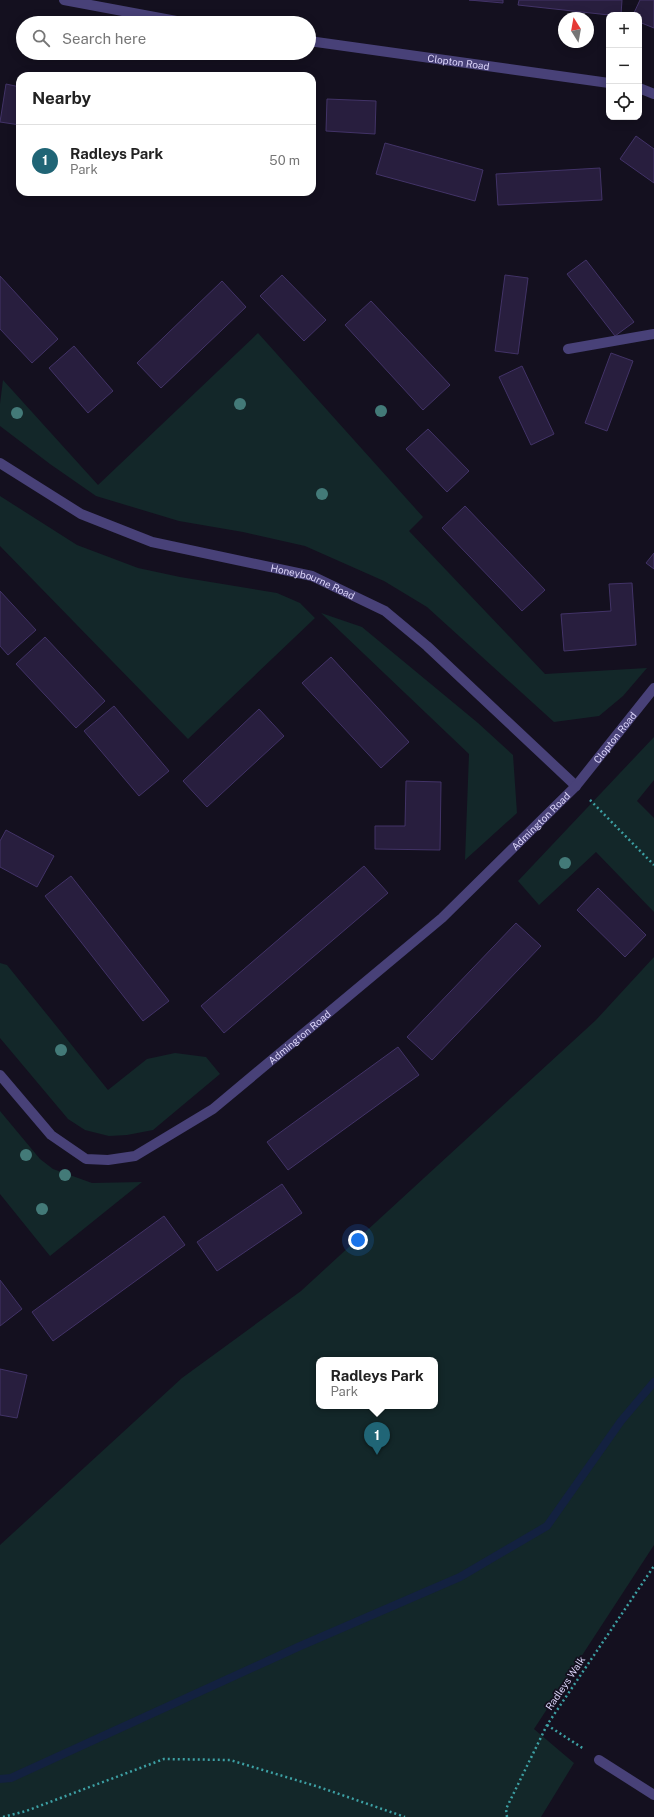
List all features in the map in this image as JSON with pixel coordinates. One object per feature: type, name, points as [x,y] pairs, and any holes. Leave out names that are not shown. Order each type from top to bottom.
[{"type":"street","points":[[64,0],[150,16]]},
{"type":"street","name":"Clopton Road","points":[[316,42],[606,83]]},
{"type":"street","points":[[642,89],[654,94]]},
{"type":"street","points":[[568,349],[654,334]]},
{"type":"street","name":"Honeybourne Road","points":[[0,463],[81,514],[152,542],[312,576],[385,611],[427,646],[576,786]]},
{"type":"street","name":"Clopton Road","points":[[576,786],[654,688]]},
{"type":"street","name":"Admington Road","points":[[0,1075],[51,1134],[86,1159],[108,1160],[135,1156],[213,1108],[442,918],[576,786]]},
{"type":"street","points":[[599,1760],[654,1795]]},
{"type":"path","points":[[576,786],[654,865]]},
{"type":"path","name":"Radleys Walk","points":[[507,1817],[506,1809],[547,1725],[654,1566]]},
{"type":"path","points":[[547,1725],[599,1760]]},
{"type":"path","points":[[3,1817],[26,1811],[164,1759],[230,1760],[319,1787],[405,1817]]},
{"type":"green space","points":[[258,333],[423,517],[409,531],[545,674],[647,668],[623,696],[599,716],[554,722],[427,607],[384,581],[305,546],[243,532],[179,521],[96,496],[50,464],[0,426],[0,404],[3,380],[98,485]]},
{"type":"green space","points":[[0,496],[77,545],[138,568],[180,577],[277,593],[300,603],[315,618],[188,739],[0,546]]},
{"type":"green space","points":[[321,613],[362,627],[478,723],[513,755],[517,813],[465,860],[469,754]]},
{"type":"green space","points":[[654,737],[654,780],[637,801],[654,818],[654,912],[596,852],[539,905],[518,881]]},
{"type":"green space","points":[[654,957],[654,1545],[534,1729],[574,1763],[541,1817],[0,1817],[0,1545],[182,1378],[301,1291],[596,1020]]},
{"type":"green space","points":[[0,963],[7,965],[108,1090],[147,1059],[175,1053],[206,1057],[220,1074],[153,1130],[127,1135],[109,1136],[85,1130],[68,1119],[0,1038]]},
{"type":"green space","points":[[0,1111],[40,1159],[53,1169],[92,1183],[142,1182],[50,1256],[0,1194]]},
{"type":"building","points":[[469,0],[503,0],[503,3]]},
{"type":"building","points":[[519,0],[622,0],[621,12],[606,12],[606,15],[594,13],[594,12],[518,5]]},
{"type":"building","points":[[640,0],[654,0],[654,28],[642,23],[642,12],[634,12]]},
{"type":"building","points":[[6,84],[16,86],[16,124],[0,122]]},
{"type":"building","points":[[327,99],[376,101],[375,134],[326,131]]},
{"type":"building","points":[[636,136],[654,149],[654,183],[620,159]]},
{"type":"building","points":[[385,143],[483,170],[475,201],[376,174]]},
{"type":"building","points":[[600,168],[602,200],[498,205],[496,174]]},
{"type":"building","points":[[586,260],[634,322],[615,336],[567,274]]},
{"type":"building","points":[[282,275],[326,320],[304,341],[260,296]]},
{"type":"building","points":[[505,275],[528,278],[518,354],[495,351]]},
{"type":"building","points":[[0,276],[58,339],[32,363],[0,329]]},
{"type":"building","points":[[222,281],[246,307],[161,388],[137,363]]},
{"type":"building","points":[[371,301],[450,385],[423,410],[345,325]]},
{"type":"building","points":[[74,346],[113,391],[88,413],[49,368]]},
{"type":"building","points":[[611,353],[633,361],[607,431],[585,423]]},
{"type":"building","points":[[522,366],[554,434],[531,445],[499,377]]},
{"type":"building","points":[[428,429],[469,471],[447,492],[406,449]]},
{"type":"building","points":[[465,506],[545,590],[522,611],[442,528]]},
{"type":"building","points":[[654,553],[654,569],[646,563]]},
{"type":"building","points":[[632,583],[636,645],[564,651],[561,614],[611,611],[609,584]]},
{"type":"building","points":[[0,591],[36,630],[8,655],[0,646]]},
{"type":"building","points":[[45,637],[105,701],[76,728],[16,664]]},
{"type":"building","points":[[331,657],[409,742],[381,768],[302,683]]},
{"type":"building","points":[[114,706],[169,771],[139,796],[84,731]]},
{"type":"building","points":[[259,709],[284,736],[207,807],[183,781]]},
{"type":"building","points":[[406,781],[441,782],[440,850],[375,849],[375,826],[405,826]]},
{"type":"building","points":[[6,830],[54,856],[37,887],[0,867],[0,841]]},
{"type":"building","points":[[364,866],[388,893],[224,1033],[201,1006]]},
{"type":"building","points":[[71,876],[169,1001],[143,1021],[45,896]]},
{"type":"building","points":[[598,888],[646,935],[625,957],[577,910]]},
{"type":"building","points":[[516,923],[541,946],[432,1060],[407,1037]]},
{"type":"building","points":[[398,1047],[419,1075],[288,1170],[267,1142]]},
{"type":"building","points":[[282,1184],[302,1213],[217,1271],[197,1242]]},
{"type":"building","points":[[164,1216],[185,1245],[53,1341],[32,1312]]},
{"type":"building","points":[[0,1280],[22,1309],[0,1326]]},
{"type":"building","points":[[0,1369],[27,1375],[17,1418],[0,1415]]},
{"type":"waterway","points":[[0,1779],[11,1778],[298,1647],[460,1577],[547,1526],[621,1421],[654,1382]]},
{"type":"place","name":"Radleys Park","points":[[377,1455]]}]
